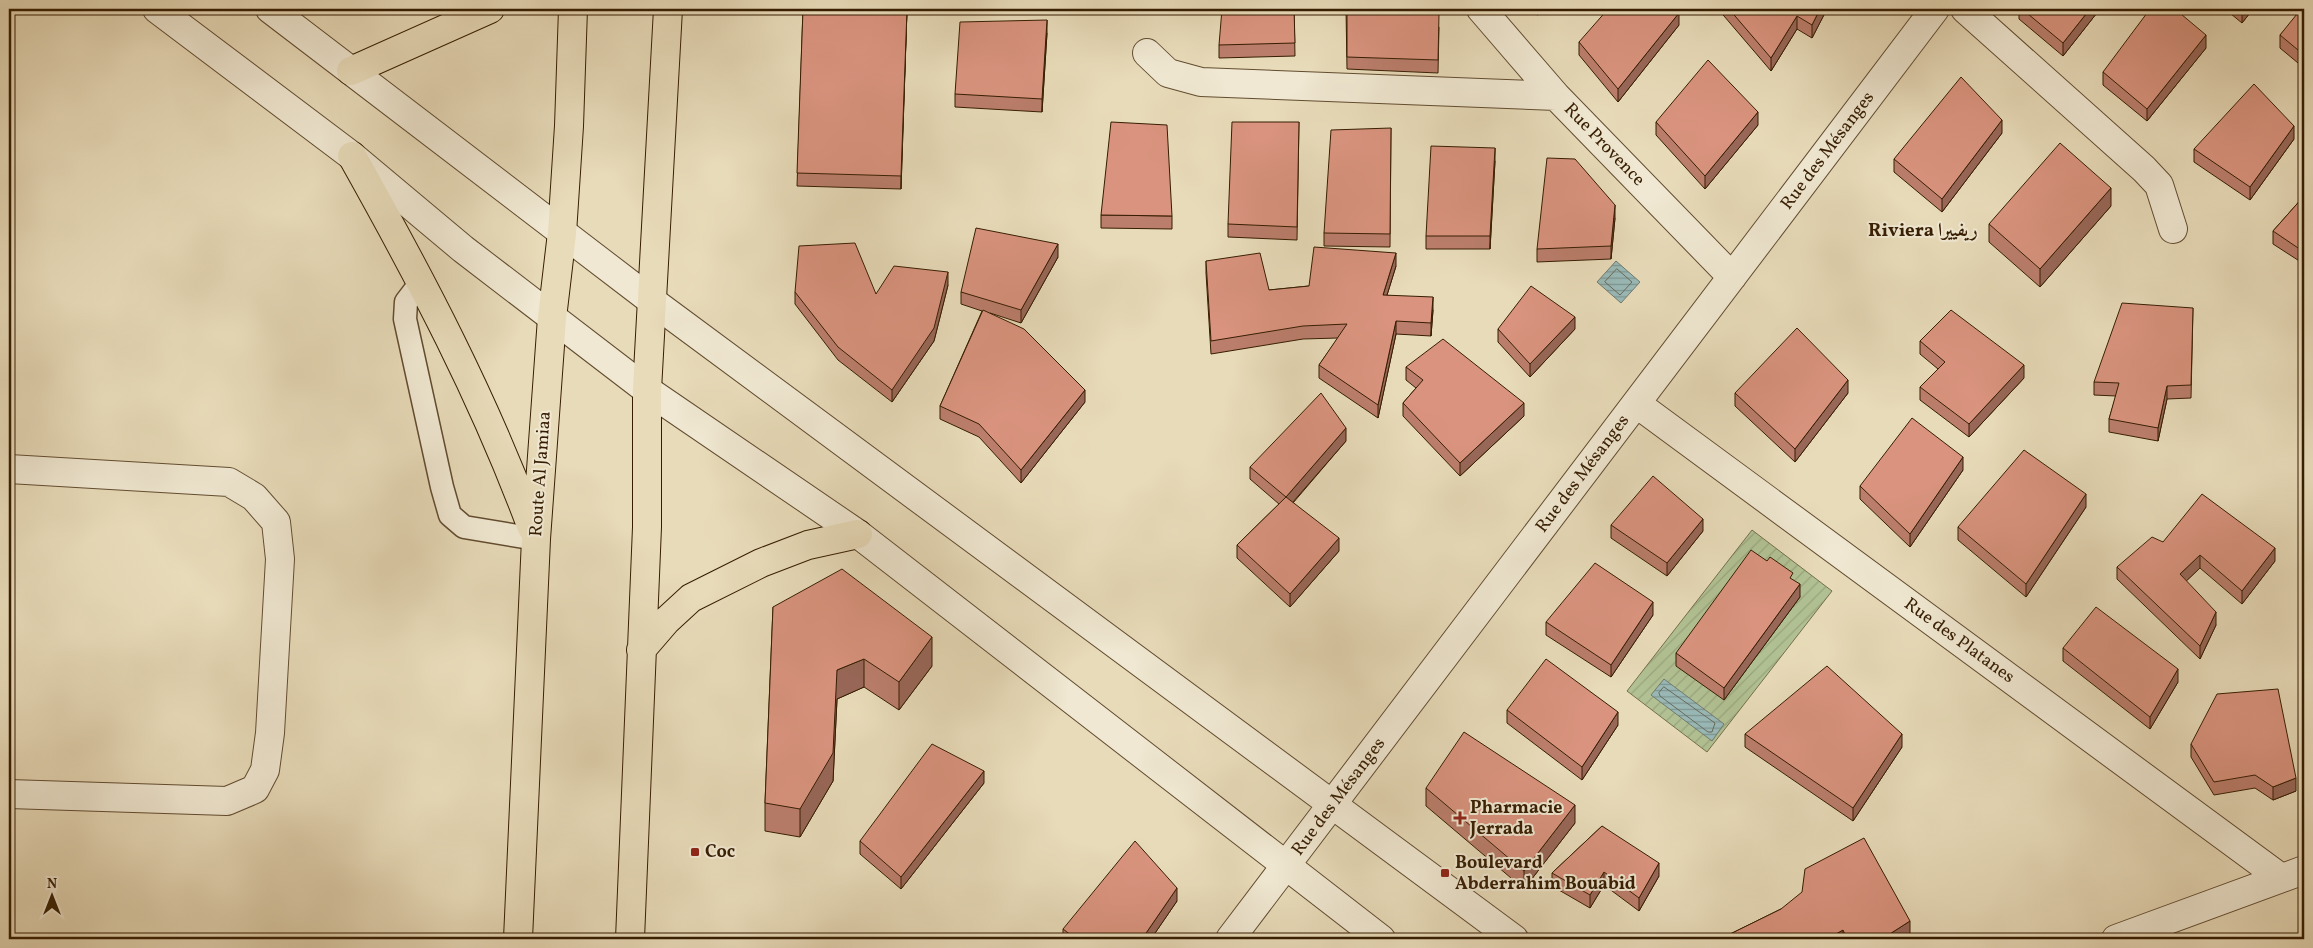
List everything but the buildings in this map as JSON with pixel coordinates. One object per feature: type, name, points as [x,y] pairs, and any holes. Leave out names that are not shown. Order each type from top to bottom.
[{"type":"main road","points":[[351,71],[490,9]]},
{"type":"main road","name":"Route Al Jamiaa","points":[[518,939],[536,539],[552,318],[562,233],[569,126],[573,9]]},
{"type":"main road","points":[[630,939],[647,527],[647,390],[668,9]]},
{"type":"main road","points":[[352,156],[422,281],[475,389],[506,458],[536,539]]},
{"type":"main road","points":[[641,650],[666,621],[691,598],[761,563],[808,545],[858,534]]},
{"type":"street","points":[[157,9],[352,156],[463,249],[552,318],[647,390],[858,534],[1285,867],[1381,939]]},
{"type":"street","points":[[270,9],[652,301],[1514,939]]},
{"type":"street","name":"Rue Provence","points":[[1481,9],[1556,96],[1732,277]]},
{"type":"street","name":"Rue des Mésanges","points":[[1230,939],[1936,9]]},
{"type":"street","points":[[1965,9],[2144,169],[2159,185],[2173,229]]},
{"type":"street","points":[[1147,53],[1168,73],[1201,82],[1556,96]]},
{"type":"street","name":"Rue des Platanes","points":[[1637,404],[2293,874]]},
{"type":"street","points":[[9,469],[229,482],[254,497],[276,522],[280,559],[270,733],[266,770],[255,789],[227,800],[9,794]]},
{"type":"street","points":[[2116,939],[2293,874]]},
{"type":"lane","points":[[422,281],[406,302],[405,319],[442,487],[450,515],[464,527],[536,539]]},
{"type":"green space","points":[[1752,530],[1832,591],[1707,752],[1627,691]]},
{"type":"water","points":[[1616,261],[1640,282],[1621,303],[1597,282]]},
{"type":"water","points":[[1664,679],[1724,724],[1712,741],[1651,695]]},
{"type":"place","name":"Pharmacie Jerrada","points":[[1460,818]]},
{"type":"place","name":"Coc","points":[[695,852]]},
{"type":"place","name":"Boulevard Abderrahim Bouabid","points":[[1445,873]]},
{"type":"district","name":"Riviera ريفييرا","points":[[1923,231]]}]
